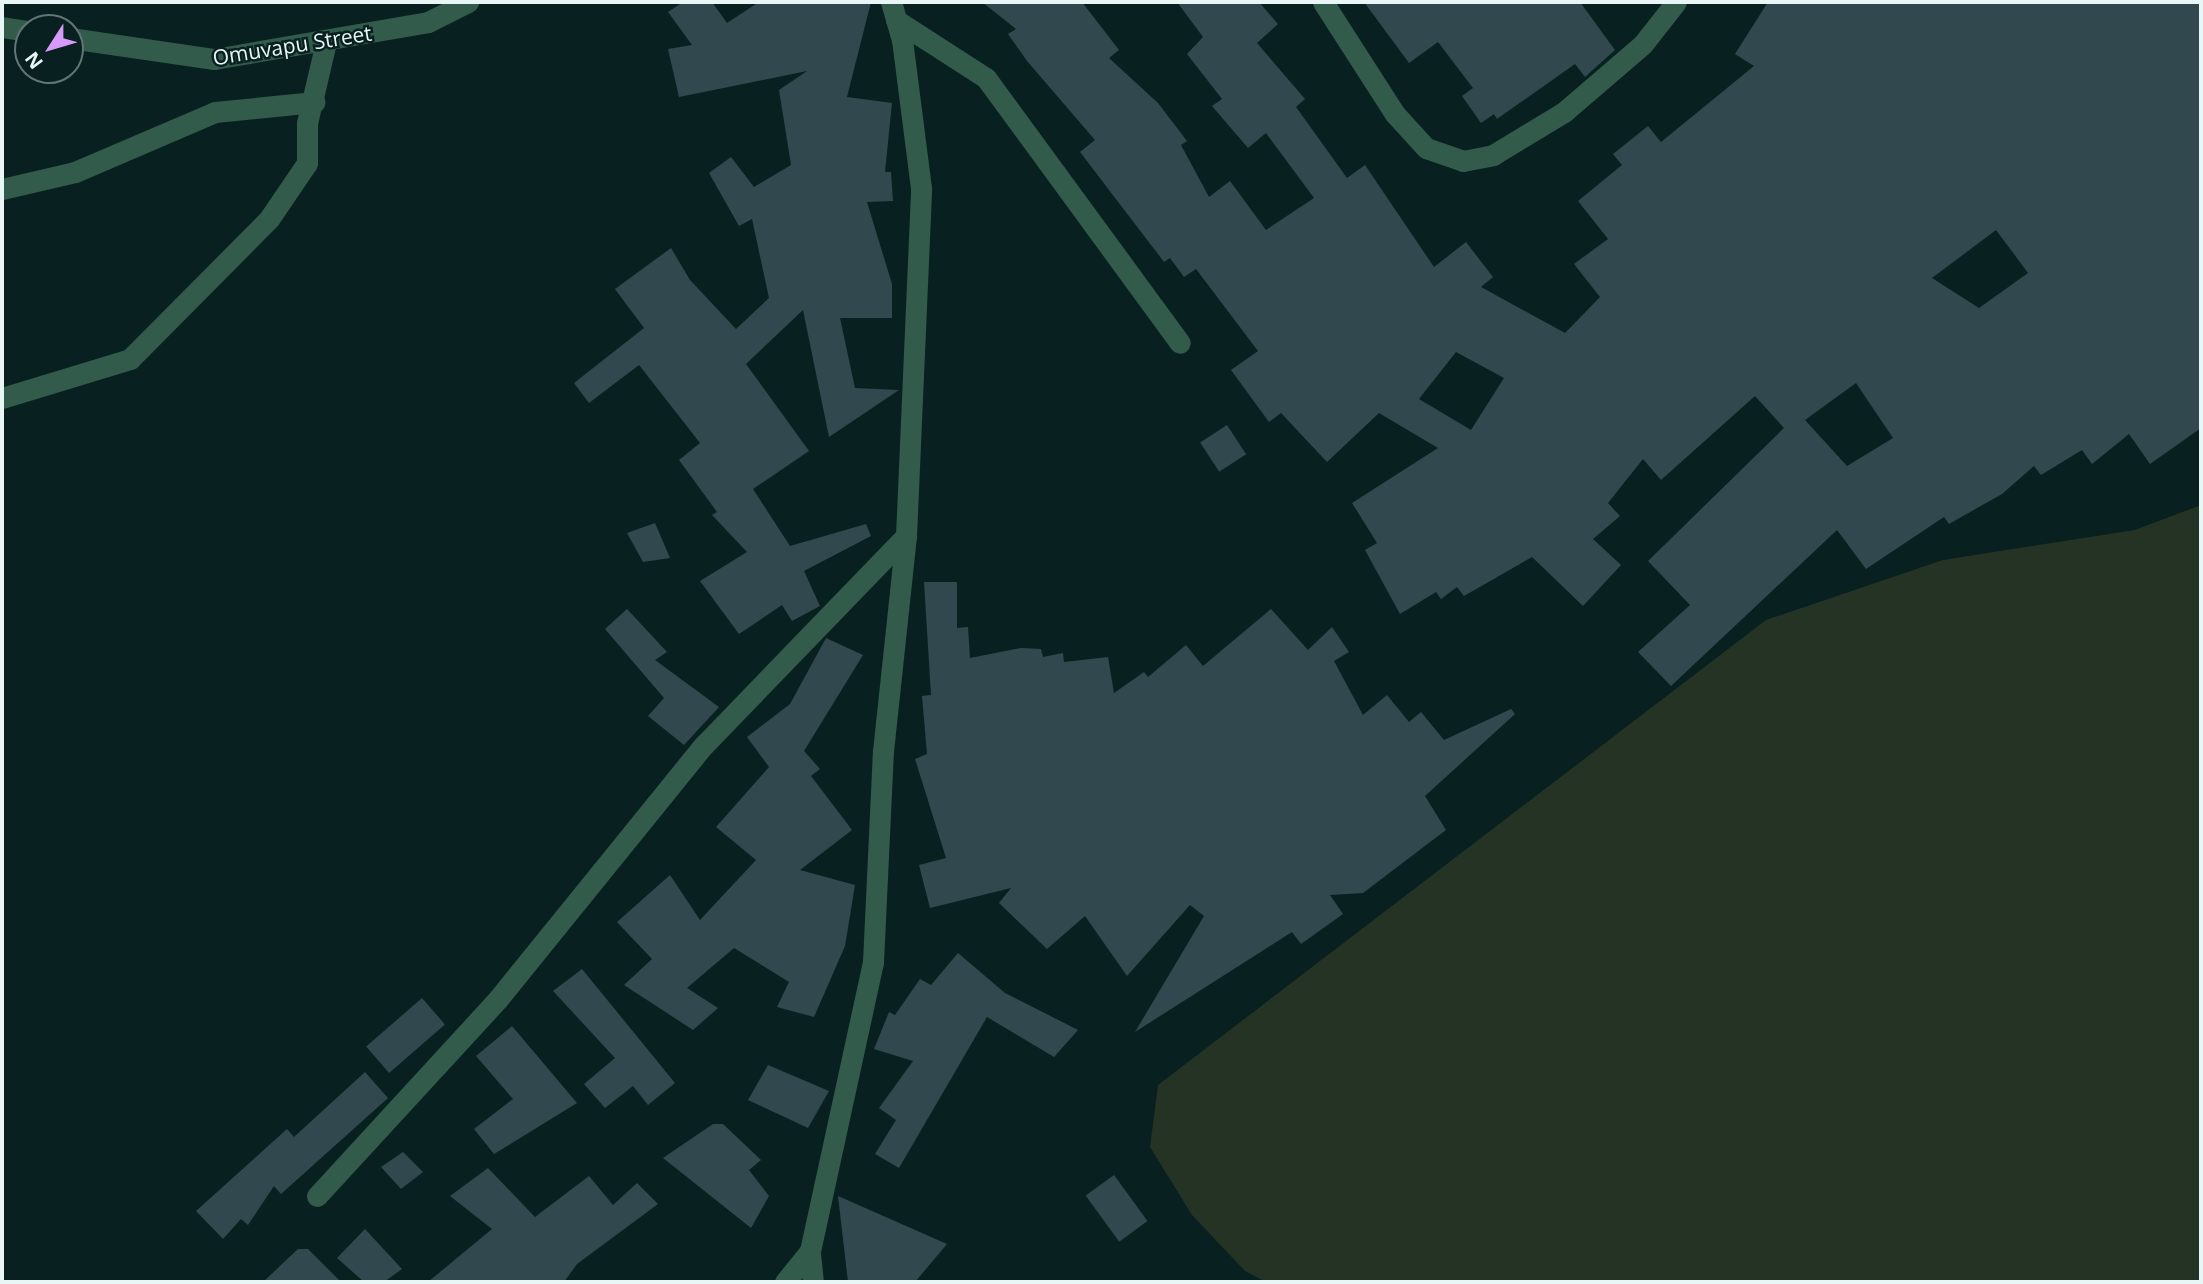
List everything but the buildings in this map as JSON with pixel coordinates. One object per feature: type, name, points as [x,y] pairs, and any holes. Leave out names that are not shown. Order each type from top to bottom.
[{"type":"street","name":"Omuvapu Street","points":[[84,40],[214,59],[326,42],[428,22],[468,2]]},
{"type":"street","points":[[1323,2],[1395,114],[1426,148],[1463,161],[1493,155],[1564,112],[1643,44],[1676,2]]},
{"type":"street","points":[[894,11],[986,78],[1180,343]]},
{"type":"street","points":[[813,1282],[810,1251],[873,962],[883,751],[906,536],[921,188],[894,11]]},
{"type":"street","points":[[2,398],[130,359],[269,219],[307,163],[307,123],[315,102],[326,42]]},
{"type":"street","points":[[2,189],[75,172],[215,112],[315,102]]},
{"type":"street","points":[[317,1196],[498,999],[704,745],[906,536]]},
{"type":"street","points":[[785,1282],[810,1251]]},
{"type":"green space","points":[[2201,505],[2201,1282],[1266,1282],[1245,1271],[1192,1215],[1150,1147],[1158,1085],[1766,620],[1943,560],[2135,530]]}]
